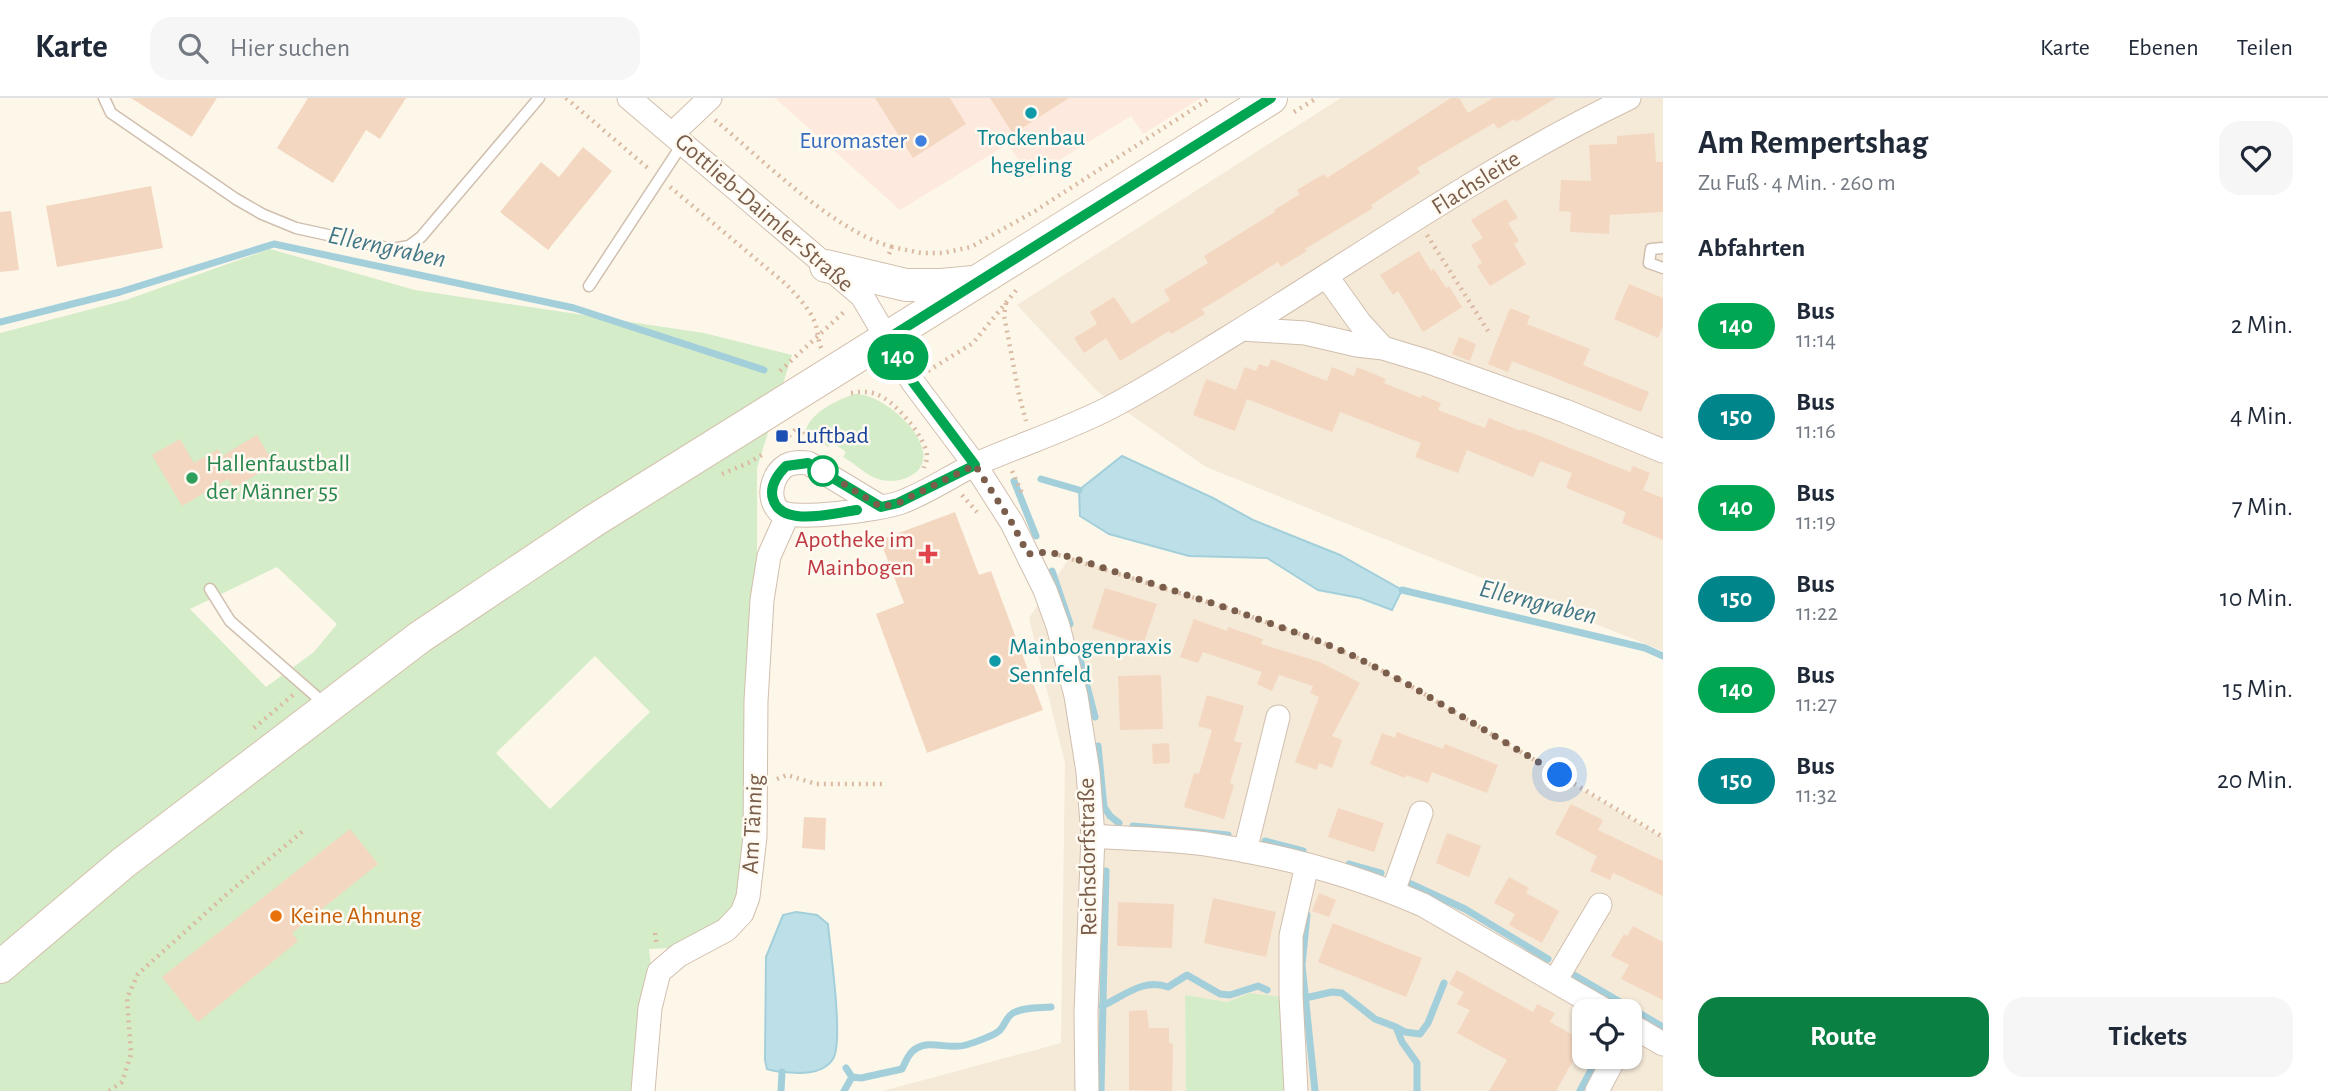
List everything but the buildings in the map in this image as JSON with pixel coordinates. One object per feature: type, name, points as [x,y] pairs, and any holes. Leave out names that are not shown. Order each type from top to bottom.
[{"type":"main road","points":[[0,967],[123,863],[420,637],[583,528],[842,387],[887,339],[979,281],[1278,108]]},
{"type":"main road","points":[[827,266],[868,287],[979,281]]},
{"type":"street","name":"Gottlieb-Daimler-Straße","points":[[629,98],[827,266]]},
{"type":"street","name":"Flachsleite","points":[[787,516],[898,503],[975,465],[1110,408],[1242,330],[1479,180],[1570,126],[1629,98]]},
{"type":"street","points":[[677,139],[704,102]]},
{"type":"street","points":[[1327,277],[1360,323],[1383,348]]},
{"type":"street","name":"Gottlieb-Daimler-Straße","points":[[868,287],[887,339]]},
{"type":"street","points":[[1242,330],[1305,333],[1383,348],[1565,411],[1663,452]]},
{"type":"street","name":"Reichsdorfstraße","points":[[887,339],[912,381],[975,465],[1012,523],[1045,590],[1058,626],[1082,730],[1093,836],[1086,1013],[1087,1091]]},
{"type":"street","points":[[787,516],[779,511],[771,493],[780,471],[798,462],[808,463],[881,507]]},
{"type":"street","name":"Am Tännig","points":[[643,1091],[650,1008],[659,972],[679,955],[726,930],[742,913],[748,897],[755,848],[756,701],[762,600],[769,556],[787,516]]},
{"type":"street","points":[[1245,851],[1278,717]]},
{"type":"street","points":[[1393,891],[1421,813]]},
{"type":"street","points":[[1093,836],[1185,842],[1245,851],[1307,864],[1393,891],[1423,905],[1586,999]]},
{"type":"street","points":[[1296,1091],[1291,936],[1307,864]]},
{"type":"street","points":[[1555,981],[1600,905]]},
{"type":"street","points":[[1642,1033],[1663,1044]]},
{"type":"street","points":[[1597,1091],[1609,1069]]},
{"type":"lane","points":[[104,98],[111,113],[262,214],[296,228],[392,248],[409,246],[421,237],[539,98]]},
{"type":"lane","points":[[589,286],[660,178],[677,139]]},
{"type":"lane","points":[[1663,248],[1651,249],[1649,263],[1663,268]]},
{"type":"lane","points":[[210,589],[230,621],[327,706]]},
{"type":"path","points":[[566,98],[787,285],[815,322],[819,345],[842,387],[884,398],[924,443],[927,456],[919,479]]},
{"type":"path","points":[[704,102],[820,208],[875,242],[921,253],[943,253],[971,247],[1035,211],[1210,98]]},
{"type":"path","points":[[1278,108],[1317,98]]},
{"type":"path","points":[[1417,220],[1489,331]]},
{"type":"path","points":[[777,374],[868,287],[888,258],[892,247]]},
{"type":"path","points":[[912,381],[973,343],[1024,282]]},
{"type":"path","points":[[1006,302],[1004,315],[1018,395],[1032,442]]},
{"type":"path","points":[[777,445],[804,422]]},
{"type":"path","points":[[798,428],[815,448]]},
{"type":"path","points":[[719,475],[748,464],[768,451]]},
{"type":"path","points":[[1003,453],[1023,496]]},
{"type":"path","points":[[947,479],[978,513]]},
{"type":"path","points":[[1046,546],[1055,561]]},
{"type":"path","points":[[1049,552],[1227,608],[1356,657],[1411,686],[1663,837]]},
{"type":"path","points":[[756,786],[787,775],[816,784],[882,784]]},
{"type":"path","points":[[109,1091],[122,1082],[131,1054],[128,998],[138,974],[227,894],[303,831]]},
{"type":"shaded area","points":[[775,98],[1201,98],[1143,134],[1131,116],[1030,178],[1008,144],[900,210]]},
{"type":"shaded area","points":[[1341,98],[1663,98],[1663,651],[1206,467],[1098,392],[1017,305]]},
{"type":"shaded area","points":[[1070,557],[1314,639],[1356,657],[1411,687],[1663,838],[1663,1091],[1295,1091],[1249,993],[1228,1002],[1185,995],[1186,1091],[883,1091],[1061,1043],[1065,763],[1029,618]]},
{"type":"green space","points":[[270,249],[415,290],[704,333],[792,355],[757,468],[757,614],[744,884],[731,913],[718,925],[672,948],[649,949],[652,974],[636,1091],[0,1091],[0,333],[126,300]],"holes":[[[277,567],[337,624],[314,652],[266,687],[190,609]],[[595,656],[650,712],[550,809],[496,753]]]},
{"type":"green space","points":[[855,394],[884,404],[912,428],[920,443],[923,457],[919,469],[898,480],[875,478],[843,457],[846,452],[832,442],[828,447],[806,431],[808,424],[819,413],[833,403]]},
{"type":"green space","points":[[1249,993],[1290,998],[1295,1091],[1186,1091],[1185,995],[1228,1002]]},
{"type":"water","points":[[1122,456],[1213,498],[1253,520],[1340,555],[1402,590],[1392,610],[1360,598],[1318,590],[1267,558],[1189,556],[1109,534],[1080,516],[1079,490]]},
{"type":"water","points":[[796,912],[817,915],[828,924],[837,1015],[833,1059],[823,1068],[804,1073],[767,1069],[765,1060],[766,957],[783,915]]},
{"type":"waterway","name":"Ellerngraben","points":[[0,322],[120,292],[274,244],[574,308],[764,370]]},
{"type":"waterway","name":"Ellerngraben","points":[[1041,479],[1079,490]]},
{"type":"waterway","points":[[1014,481],[1036,536]]},
{"type":"waterway","points":[[1052,571],[1070,624]]},
{"type":"waterway","name":"Ellerngraben","points":[[1402,590],[1645,648],[1663,656]]},
{"type":"waterway","points":[[1079,655],[1095,717]]},
{"type":"waterway","points":[[1098,746],[1104,807],[1119,823]]},
{"type":"waterway","points":[[1133,826],[1228,835]]},
{"type":"waterway","points":[[1265,841],[1303,851]]},
{"type":"waterway","points":[[1349,864],[1381,873]]},
{"type":"waterway","points":[[1101,1091],[1106,871]]},
{"type":"waterway","points":[[1411,884],[1465,909],[1548,959]]},
{"type":"waterway","points":[[1307,915],[1302,965],[1315,1091]]},
{"type":"waterway","points":[[1102,1006],[1142,986],[1168,987],[1187,975],[1220,994],[1230,995],[1258,986],[1267,990]]},
{"type":"waterway","points":[[1574,975],[1663,1027]]},
{"type":"waterway","points":[[1396,1027],[1405,1032],[1420,1034],[1428,1023],[1444,983]]},
{"type":"waterway","points":[[1305,998],[1332,992],[1342,993],[1375,1019],[1396,1027],[1402,1042],[1417,1063],[1417,1091]]},
{"type":"waterway","points":[[852,1077],[861,1078],[902,1069],[910,1054],[917,1048],[928,1045],[966,1045],[998,1032],[1017,1011],[1051,1007]]},
{"type":"waterway","points":[[846,1068],[852,1077]]},
{"type":"waterway","points":[[1580,1091],[1592,1069]]},
{"type":"waterway","points":[[781,1091],[782,1072]]},
{"type":"waterway","points":[[844,1091],[852,1077]]},
{"type":"bus line","name":"140","points":[[857,510],[787,516],[779,511],[773,502],[771,493],[774,481],[786,466],[798,462],[808,463],[881,507],[914,496],[975,465],[912,381],[887,339],[1271,98]]},
{"type":"place","name":"Trockenbau hegeling","points":[[1031,113]]},
{"type":"place","name":"Euromaster","points":[[921,141]]},
{"type":"place","name":"Luftbad","points":[[782,436]]},
{"type":"place","name":"Hallenfaustball der Männer 55","points":[[192,478]]},
{"type":"place","name":"Apotheke im Mainbogen","points":[[928,554]]},
{"type":"place","name":"Mainbogenpraxis Sennfeld","points":[[995,661]]},
{"type":"place","name":"Keine Ahnung","points":[[276,916]]},
{"type":"route","points":[[823,471],[881,507],[914,496],[975,465],[1012,523],[1028,554],[1049,552],[1070,557],[1314,639],[1356,657],[1411,686],[1560,775]]}]
